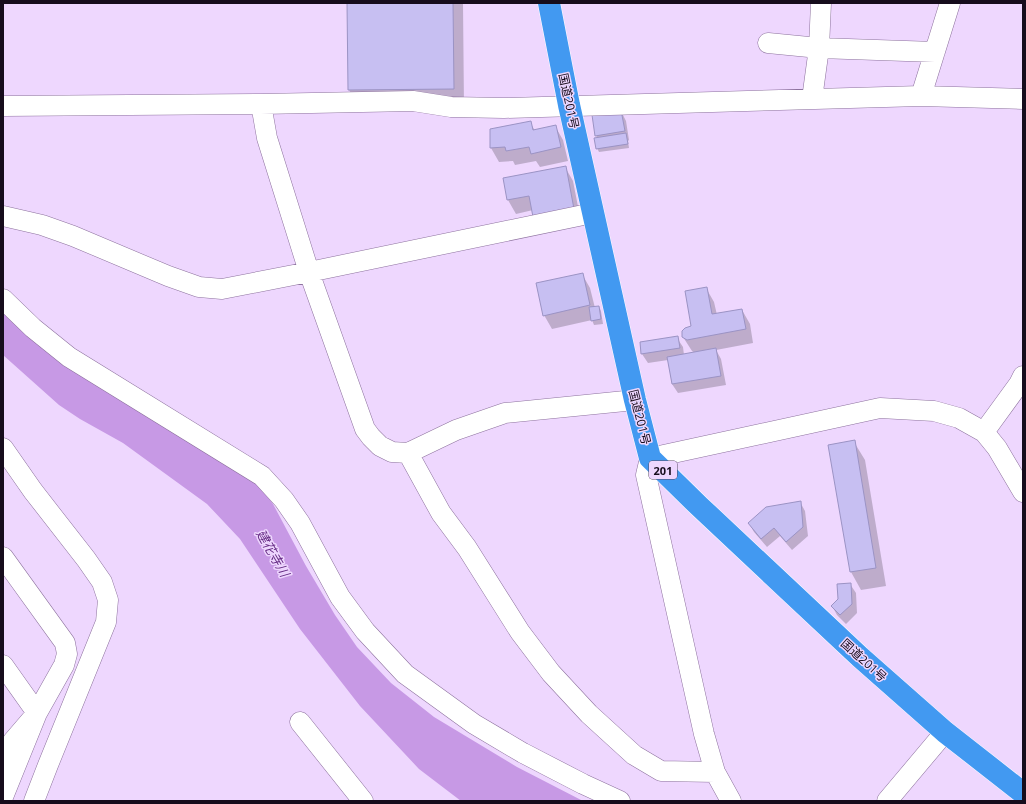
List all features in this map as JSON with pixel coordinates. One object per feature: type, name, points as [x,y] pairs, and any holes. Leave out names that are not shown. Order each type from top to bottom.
[{"type":"highway","name":"国道201号","points":[[549,3],[569,106],[635,400],[650,458],[860,657],[945,732],[1023,793]]},
{"type":"street","points":[[812,99],[818,48],[821,3]]},
{"type":"street","points":[[921,96],[950,3]]},
{"type":"street","points":[[768,43],[818,48],[935,52]]},
{"type":"street","points":[[3,106],[413,101],[451,107],[504,108],[921,96],[1023,99]]},
{"type":"street","points":[[261,104],[267,138],[309,272],[365,428],[371,438],[380,446],[392,452],[408,453],[456,430],[505,413],[635,400]]},
{"type":"street","points":[[3,216],[42,225],[73,236],[161,273],[199,287],[222,289],[593,213]]},
{"type":"street","points":[[3,299],[33,328],[69,357],[262,476],[284,500],[300,523],[340,597],[365,631],[405,674],[474,724],[523,753],[620,801]]},
{"type":"street","points":[[984,432],[1022,382]]},
{"type":"street","points":[[731,801],[715,772],[704,734],[646,475],[650,458],[880,408],[934,411],[959,418],[984,432],[997,448],[1023,492]]},
{"type":"street","points":[[3,448],[33,491],[102,582],[108,600],[106,622],[34,801]]},
{"type":"street","points":[[408,453],[441,513],[467,548],[520,632],[551,673],[589,714],[634,755],[661,771],[715,772]]},
{"type":"street","points":[[3,557],[64,643],[67,654],[64,665],[37,713],[3,797]]},
{"type":"street","points":[[3,665],[37,713]]},
{"type":"street","points":[[3,760],[13,741],[37,713]]},
{"type":"street","points":[[300,722],[363,801]]},
{"type":"street","points":[[887,801],[945,732]]},
{"type":"water","name":"建花寺川","points":[[3,307],[219,455],[260,487],[273,504],[306,566],[335,615],[357,647],[391,683],[434,717],[517,767],[583,801],[461,801],[419,769],[360,706],[300,629],[240,539],[207,504],[123,443],[80,419],[59,405],[3,355]]},
{"type":"building","points":[[347,3],[453,3],[454,89],[348,90]]},
{"type":"building","points":[[621,110],[625,131],[595,136],[592,115]]},
{"type":"building","points":[[531,121],[533,130],[556,125],[561,147],[531,154],[529,147],[506,151],[505,147],[490,148],[490,129]]},
{"type":"building","points":[[626,133],[628,144],[596,149],[594,138]]},
{"type":"building","points":[[566,166],[574,209],[533,217],[529,196],[507,200],[503,178]]},
{"type":"building","points":[[583,273],[590,305],[543,316],[536,283]]},
{"type":"building","points":[[707,287],[712,314],[742,309],[746,329],[687,340],[682,337],[682,331],[691,326],[685,291]]},
{"type":"building","points":[[599,306],[601,319],[591,321],[589,307]]},
{"type":"building","points":[[678,336],[680,348],[641,354],[640,342]]},
{"type":"building","points":[[716,348],[721,376],[672,384],[667,357]]},
{"type":"building","points":[[855,440],[876,568],[850,572],[828,445]]},
{"type":"building","points":[[801,501],[803,527],[786,542],[774,528],[761,539],[748,523],[766,507]]},
{"type":"building","points":[[851,583],[852,604],[840,615],[831,606],[838,599],[837,584]]}]
